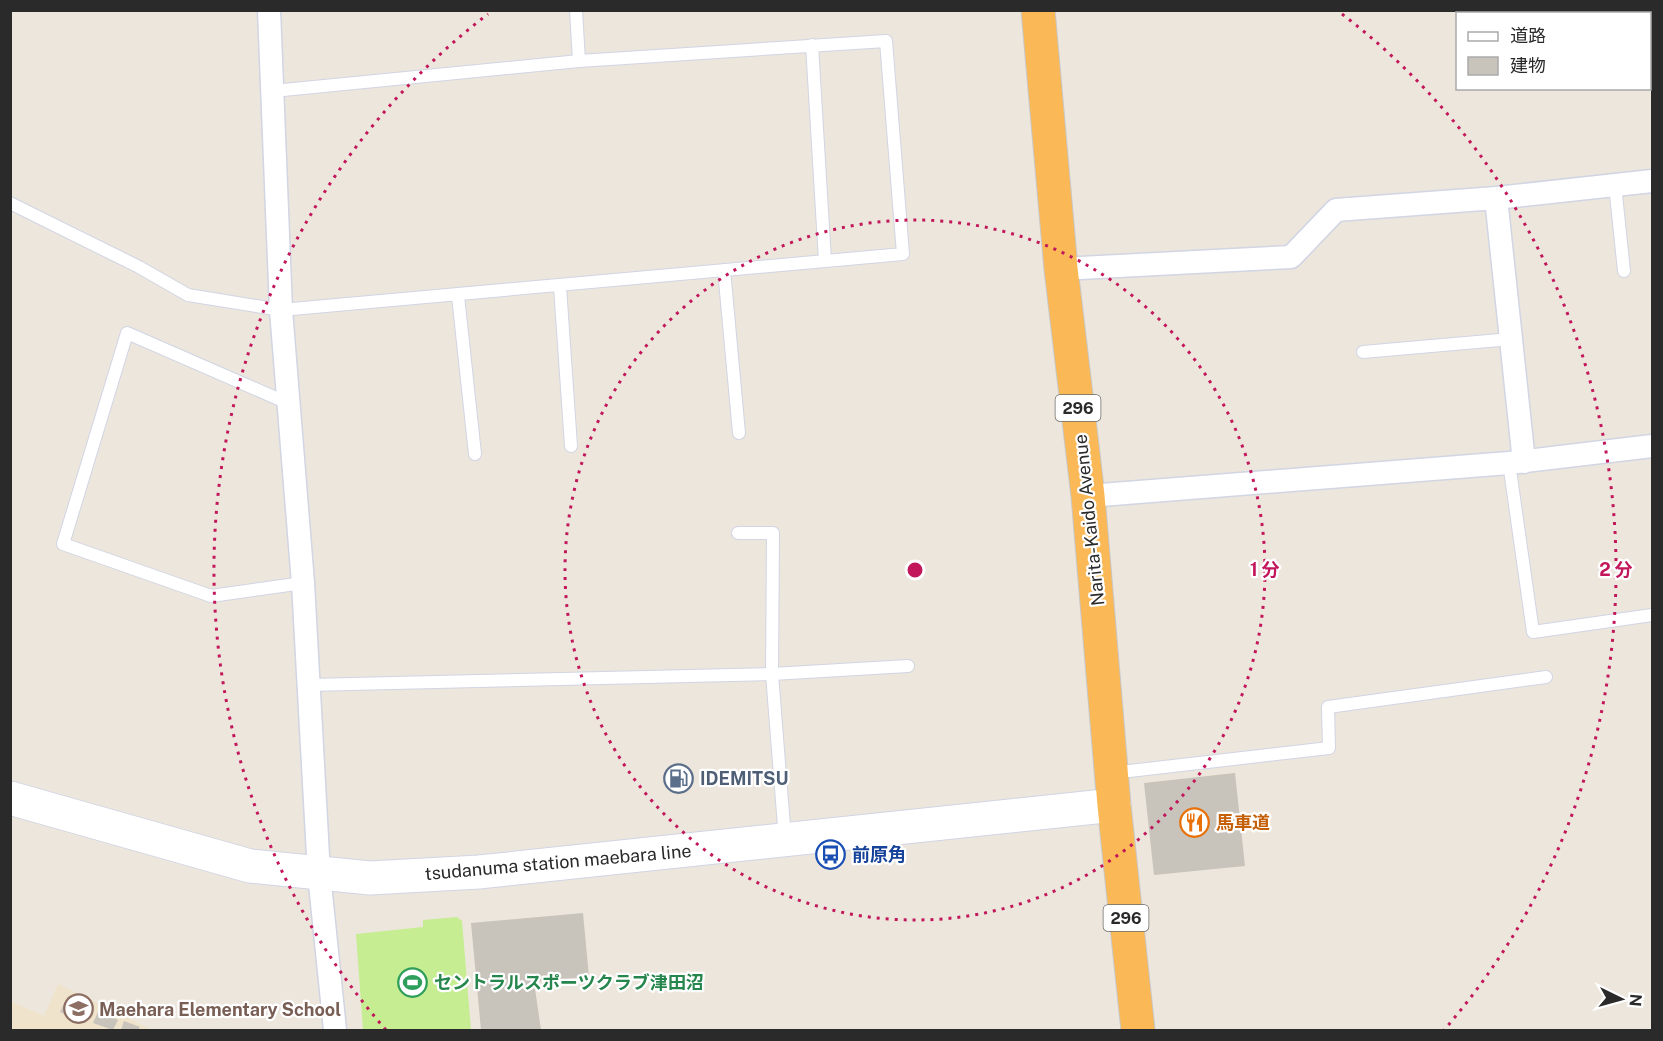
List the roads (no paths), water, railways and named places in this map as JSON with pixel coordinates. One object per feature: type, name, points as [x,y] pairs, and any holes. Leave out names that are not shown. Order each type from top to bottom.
[{"type":"highway","name":"Narita-Kaido Avenue","points":[[1038,10],[1061,269],[1088,496],[1114,805],[1138,1030]]},
{"type":"main road","name":"tsudanuma station maebara line","points":[[10,798],[250,866],[370,878],[479,872],[1114,805]]},
{"type":"street","points":[[269,10],[281,310],[303,583],[319,874],[334,1030]]},
{"type":"street","points":[[1061,269],[1291,257],[1336,210],[1496,198],[1653,181]]},
{"type":"street","points":[[1496,198],[1511,339],[1516,462]]},
{"type":"street","points":[[1088,496],[1516,462],[1653,447]]},
{"type":"lane","points":[[576,10],[579,61]]},
{"type":"lane","points":[[10,203],[139,267],[188,295],[281,310],[458,297],[903,254],[886,41],[579,61],[273,91]]},
{"type":"lane","points":[[812,45],[825,261]]},
{"type":"lane","points":[[1615,185],[1624,271]]},
{"type":"lane","points":[[724,270],[739,433]]},
{"type":"lane","points":[[560,287],[571,446]]},
{"type":"lane","points":[[458,297],[476,454]]},
{"type":"lane","points":[[290,404],[127,333],[63,544],[211,596],[303,583]]},
{"type":"lane","points":[[1363,352],[1511,339]]},
{"type":"lane","points":[[1516,462],[1533,632],[1653,615]]},
{"type":"lane","points":[[738,533],[772,533],[772,674],[785,840]]},
{"type":"lane","points":[[309,685],[772,674],[908,666]]},
{"type":"lane","points":[[1112,773],[1329,748],[1328,707],[1546,677]]},
{"type":"place","name":"IDEMITSU","points":[[679,778]]},
{"type":"place","name":"馬車道","points":[[1195,822]]},
{"type":"place","name":"前原角","points":[[831,854]]},
{"type":"place","name":"セントラルスポーツクラブ津田沼","points":[[413,982]]},
{"type":"place","name":"Maehara Elementary School","points":[[78,1009]]}]
